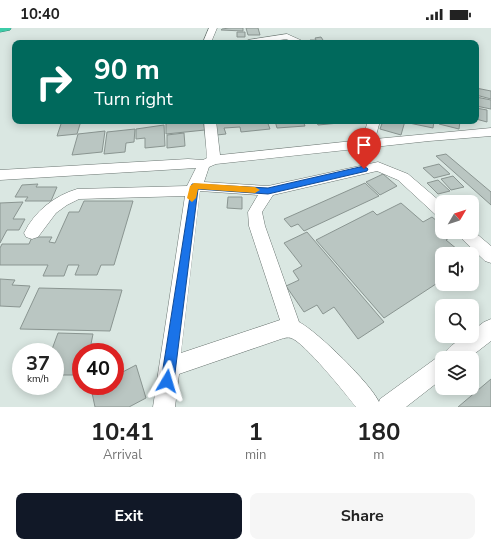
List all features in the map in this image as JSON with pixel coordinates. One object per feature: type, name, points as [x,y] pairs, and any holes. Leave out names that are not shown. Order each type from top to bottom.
[{"type":"highway","points":[[0,29],[6,28]]},
{"type":"street","points":[[208,40],[213,28]]},
{"type":"street","points":[[283,28],[287,36]]},
{"type":"street","points":[[265,40],[287,36],[296,40]]},
{"type":"street","points":[[164,407],[194,188],[209,162],[210,124]]},
{"type":"street","points":[[367,144],[373,124]]},
{"type":"street","points":[[0,175],[209,162],[491,132]]},
{"type":"street","points":[[32,233],[43,216],[62,199],[76,194],[194,188],[268,191],[378,166],[403,177],[435,206]]},
{"type":"street","points":[[268,191],[256,212],[257,226],[292,328]]},
{"type":"street","points":[[472,239],[491,256]]},
{"type":"street","points":[[169,368],[281,329],[292,328],[305,336],[362,396],[370,407]]},
{"type":"street","points":[[462,351],[491,329]]},
{"type":"street","points":[[388,407],[435,371]]},
{"type":"building","points":[[229,28],[243,28],[243,31],[221,30]]},
{"type":"building","points":[[246,28],[258,28],[260,35],[248,35]]},
{"type":"building","points":[[237,32],[245,32],[245,37],[237,37]]},
{"type":"building","points":[[321,37],[323,40],[316,40],[315,38]]},
{"type":"building","points":[[479,89],[491,91],[491,99],[479,96]]},
{"type":"building","points":[[479,98],[491,100],[491,109],[479,107]]},
{"type":"building","points":[[479,109],[487,110],[487,122],[479,120]]},
{"type":"building","points":[[61,124],[80,124],[77,134],[57,136]]},
{"type":"building","points":[[166,124],[204,124],[205,130],[166,134]]},
{"type":"building","points":[[215,124],[268,124],[270,129],[241,132],[240,127],[224,128],[226,134],[217,135]]},
{"type":"building","points":[[276,124],[304,124],[305,126],[277,128]]},
{"type":"building","points":[[382,124],[404,124],[401,135],[380,129]]},
{"type":"building","points":[[414,124],[434,124],[433,128]]},
{"type":"building","points":[[439,124],[460,124],[459,129]]},
{"type":"building","points":[[164,125],[165,146],[145,148],[145,138],[136,139],[136,129]]},
{"type":"building","points":[[135,129],[134,142],[126,143],[125,152],[104,154],[107,132]]},
{"type":"building","points":[[105,131],[102,152],[72,155],[78,134]]},
{"type":"building","points":[[184,133],[185,146],[167,148],[167,135]]},
{"type":"building","points":[[446,154],[491,192],[491,205],[436,156]]},
{"type":"building","points":[[439,164],[450,174],[434,178],[423,168]]},
{"type":"building","points":[[383,174],[397,186],[380,195],[366,182]]},
{"type":"building","points":[[453,176],[464,187],[451,190],[441,179]]},
{"type":"building","points":[[438,180],[450,191],[438,194],[427,183]]},
{"type":"building","points":[[365,183],[379,196],[304,231],[298,224],[291,227],[284,219]]},
{"type":"building","points":[[38,184],[36,187],[57,187],[51,201],[25,201],[28,197],[15,197],[22,185]]},
{"type":"building","points":[[228,197],[242,197],[242,209],[227,208]]},
{"type":"building","points":[[84,201],[133,201],[114,265],[101,265],[97,275],[75,275],[79,265],[68,265],[64,276],[43,276],[48,265],[0,265],[0,248],[2,244],[29,244],[32,237],[52,237],[49,242],[55,243],[69,212],[79,212]]},
{"type":"building","points":[[23,202],[13,219],[25,219],[19,230],[7,230],[0,243],[0,203]]},
{"type":"building","points":[[401,203],[423,222],[432,217],[435,219],[435,239],[448,239],[446,240],[454,247],[435,247],[435,285],[384,318],[316,240],[373,211],[377,215]]},
{"type":"building","points":[[307,232],[384,322],[358,339],[334,307],[323,314],[317,305],[304,312],[286,286],[299,280],[293,271],[302,266],[284,243]]},
{"type":"building","points":[[0,279],[15,280],[12,285],[30,286],[20,307],[0,306]]},
{"type":"building","points":[[39,288],[122,290],[110,331],[20,329]]},
{"type":"building","points":[[58,333],[93,334],[91,343],[72,343],[72,375],[64,375],[64,343],[54,343]]},
{"type":"building","points":[[136,365],[146,398],[129,407],[95,407],[92,395],[124,395],[124,371]]},
{"type":"building","points":[[491,379],[491,407],[458,407],[472,395],[479,395],[479,389]]},
{"type":"slow traffic","points":[[192,198],[194,186],[255,190]]},
{"type":"route","points":[[167,381],[194,186],[268,191],[364,169]]}]
